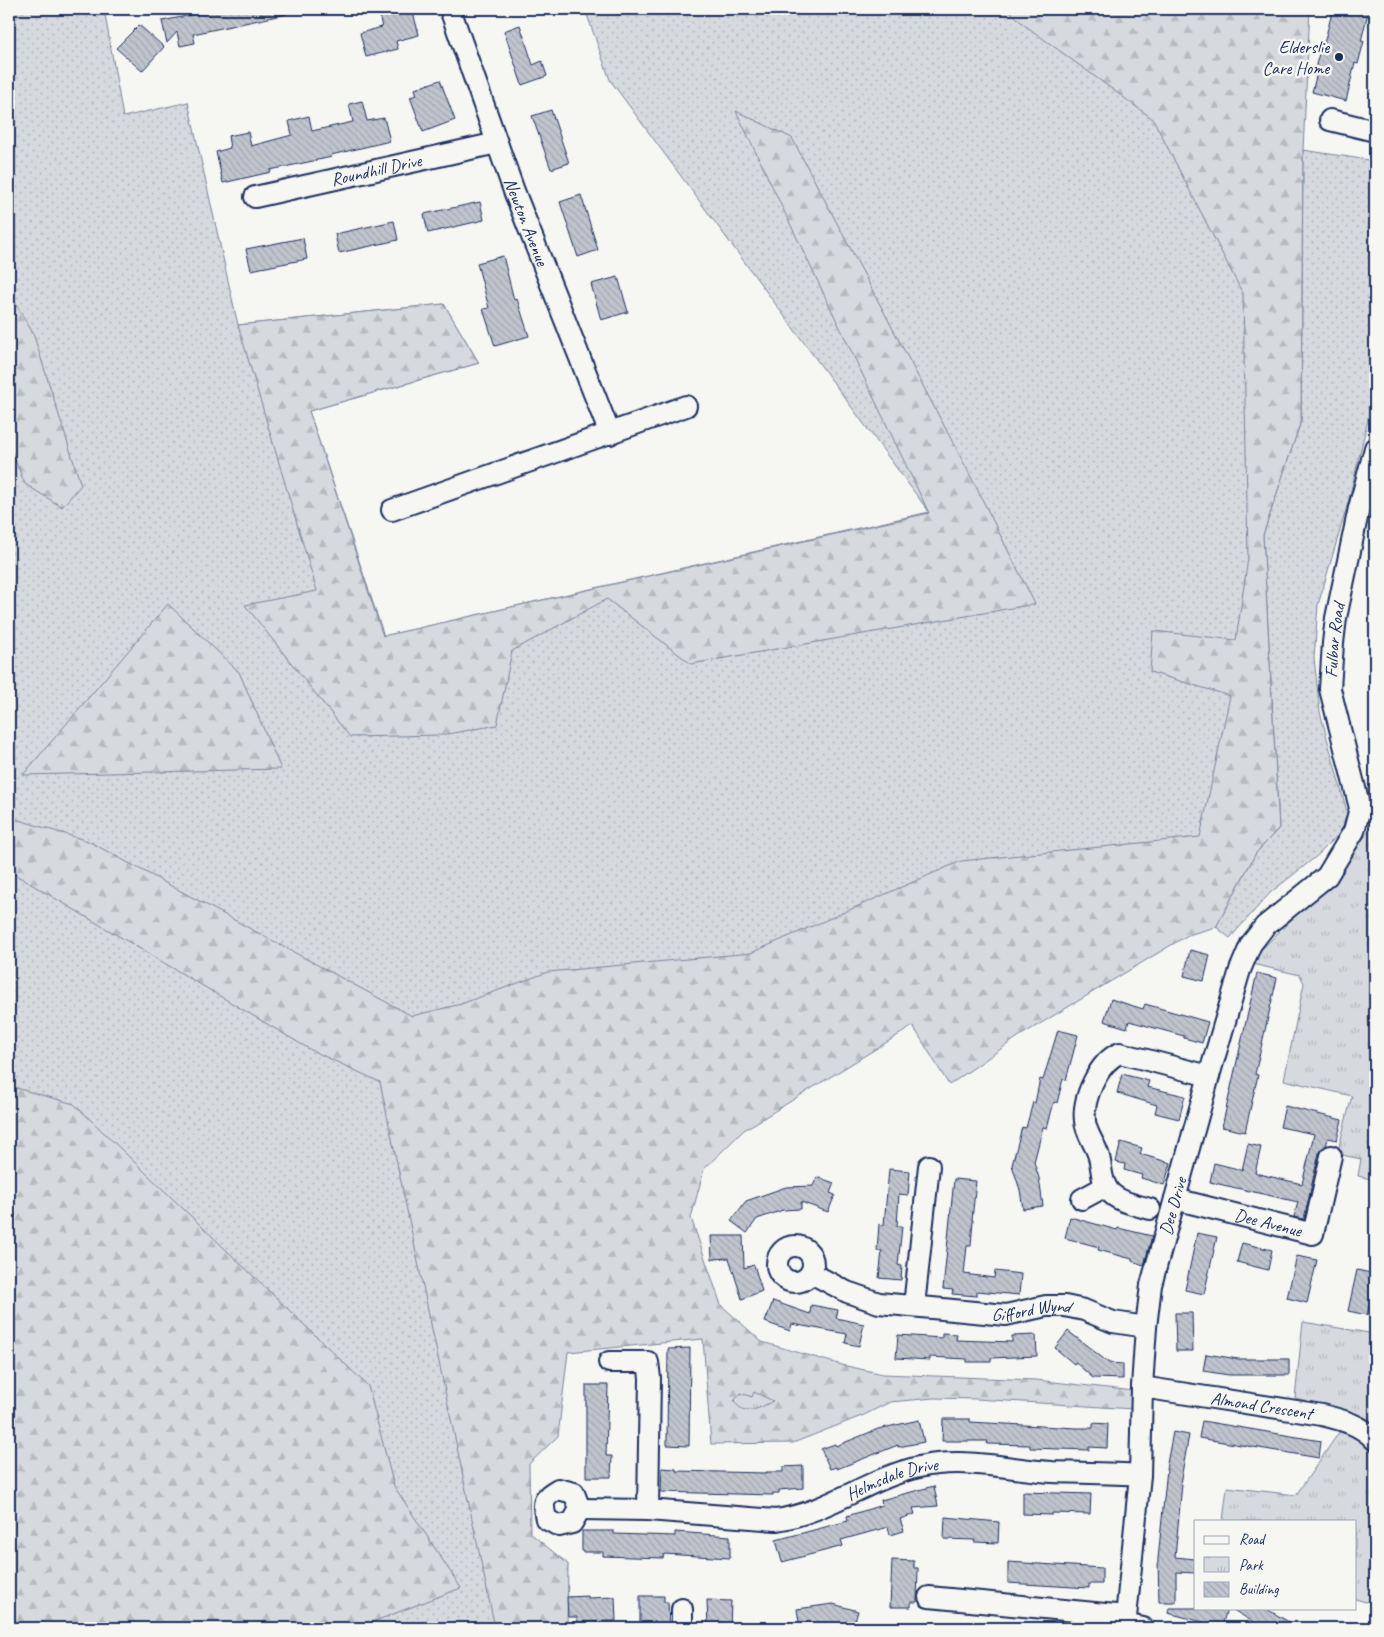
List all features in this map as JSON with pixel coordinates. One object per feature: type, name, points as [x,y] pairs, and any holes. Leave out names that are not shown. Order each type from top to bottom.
[{"type":"street","name":"Newton Avenue","points":[[450,9],[514,191],[610,434]]},
{"type":"street","points":[[1330,120],[1375,131]]},
{"type":"street","name":"Roundhill Drive","points":[[255,197],[497,143]]},
{"type":"street","points":[[392,510],[686,406]]},
{"type":"street","name":"Fulbar Road","points":[[1354,831],[1360,808],[1330,689],[1332,643],[1336,618],[1367,511],[1375,448]]},
{"type":"street","name":"Dee Drive","points":[[1130,1624],[1140,1475],[1142,1387],[1151,1285],[1209,1076],[1240,970],[1251,944],[1265,926],[1327,876],[1354,831]]},
{"type":"street","points":[[1150,1209],[1118,1199],[1106,1186],[1098,1153],[1084,1122],[1084,1110],[1094,1083],[1106,1062],[1112,1056],[1120,1053],[1209,1076]]},
{"type":"street","name":"Dee Avenue","points":[[1175,1199],[1313,1234],[1331,1156]]},
{"type":"street","points":[[914,1306],[929,1166]]},
{"type":"street","points":[[1082,1199],[1106,1186]]},
{"type":"street","name":"Gifford Wynd","points":[[811,1273],[847,1292],[879,1303],[1006,1315],[1046,1306],[1065,1306],[1084,1310],[1113,1322],[1146,1327]]},
{"type":"street","points":[[609,1362],[648,1362],[650,1378],[648,1510]]},
{"type":"street","name":"Almond Crescent","points":[[1142,1387],[1322,1414],[1345,1420],[1359,1427],[1375,1440]]},
{"type":"street","name":"Helmsdale Drive","points":[[580,1509],[648,1510],[769,1519],[794,1517],[899,1473],[920,1467],[947,1464],[978,1463],[1051,1472],[1140,1475]]},
{"type":"street","points":[[929,1597],[1130,1624]]},
{"type":"green space","points":[[9,9],[104,9],[123,117],[188,102],[238,325],[444,304],[479,363],[309,411],[384,636],[929,512],[610,80],[585,9],[1302,9],[1228,838],[523,1071],[522,1628],[9,1628]]},
{"type":"green space","points":[[1008,9],[1310,9],[1303,150],[1301,421],[1263,535],[1279,828],[1256,853],[1216,927],[1188,935],[1018,1037],[949,1085],[913,1026],[744,1130],[704,1169],[691,1218],[721,1305],[762,1342],[842,1365],[883,1374],[1036,1380],[1134,1391],[1133,1409],[934,1398],[890,1402],[864,1415],[793,1443],[711,1444],[703,1339],[568,1352],[558,1436],[529,1464],[530,1533],[568,1564],[567,1628],[495,1628],[380,1082],[311,1050],[9,871],[9,817],[88,841],[412,1016],[461,1004],[548,972],[751,953],[961,861],[1200,837],[1230,696],[1150,672],[1153,631],[1236,640],[1248,558],[1243,294],[1153,119],[1023,24]]},
{"type":"green space","points":[[736,111],[792,138],[969,473],[1035,604],[691,664],[607,599],[512,651],[497,725],[442,735],[350,737],[245,605],[317,591],[238,325],[444,304],[479,363],[309,411],[383,636],[929,513]]},
{"type":"green space","points":[[1303,150],[1375,161],[1375,390],[1348,503],[1318,605],[1314,658],[1320,712],[1347,812],[1346,824],[1341,832],[1317,856],[1270,893],[1230,938],[1216,927],[1256,853],[1279,828],[1263,535],[1301,421]]},
{"type":"green space","points":[[9,293],[33,333],[81,485],[62,507],[25,484],[9,445]]},
{"type":"green space","points":[[168,604],[239,672],[281,769],[23,775]]},
{"type":"green space","points":[[1373,826],[1375,830],[1375,1180],[1358,1176],[1361,1159],[1337,1154],[1352,1096],[1284,1080],[1304,983],[1300,975],[1248,963],[1330,881]]},
{"type":"green space","points":[[9,1086],[74,1104],[368,1386],[394,1486],[461,1588],[357,1628],[9,1628]]},
{"type":"green space","points":[[1303,1322],[1375,1334],[1375,1597],[1366,1602],[1356,1599],[1356,1520],[1223,1520],[1227,1487],[1296,1495],[1353,1412],[1295,1398]]},
{"type":"green space","points":[[754,1392],[773,1401],[757,1409],[747,1410],[738,1406],[734,1401],[741,1393],[752,1397]]},
{"type":"building","points":[[220,9],[286,9],[287,14],[193,34],[195,43],[180,46],[177,32],[167,43],[162,21]]},
{"type":"building","points":[[385,9],[412,9],[419,35],[396,41],[398,49],[366,57],[360,33],[382,27],[378,11]]},
{"type":"building","name":"Elderslie Care Home","points":[[1333,9],[1369,9],[1361,41],[1364,41],[1358,64],[1355,63],[1346,101],[1312,92],[1317,73],[1314,72],[1320,50],[1322,51]]},
{"type":"building","points":[[139,25],[164,47],[142,71],[116,48]]},
{"type":"building","points":[[520,25],[533,65],[542,61],[547,76],[522,85],[504,31]]},
{"type":"building","points":[[440,80],[455,120],[423,132],[410,97],[417,95],[415,89]]},
{"type":"building","points":[[362,101],[367,121],[384,118],[390,141],[223,183],[216,152],[230,148],[228,136],[248,132],[251,146],[292,135],[289,121],[309,116],[312,131],[353,122],[349,104]]},
{"type":"building","points":[[551,110],[569,163],[551,169],[532,116]]},
{"type":"building","points":[[581,195],[598,250],[578,257],[560,202]]},
{"type":"building","points":[[480,202],[484,220],[428,233],[424,214]]},
{"type":"building","points":[[394,221],[398,240],[339,253],[335,234]]},
{"type":"building","points":[[303,238],[307,259],[251,270],[246,249]]},
{"type":"building","points":[[503,256],[514,300],[517,299],[529,336],[495,346],[483,309],[489,308],[477,263]]},
{"type":"building","points":[[618,277],[628,312],[601,320],[591,284]]},
{"type":"building","points":[[1190,950],[1210,955],[1204,981],[1184,976]]},
{"type":"building","points":[[1257,973],[1277,978],[1255,1074],[1258,1075],[1245,1132],[1222,1127]]},
{"type":"building","points":[[1111,999],[1143,1009],[1145,1004],[1208,1022],[1202,1043],[1184,1038],[1184,1036],[1129,1021],[1127,1028],[1104,1021]]},
{"type":"building","points":[[1058,1030],[1078,1035],[1066,1080],[1063,1079],[1057,1103],[1054,1102],[1047,1128],[1043,1127],[1034,1162],[1039,1178],[1043,1206],[1023,1209],[1020,1190],[1012,1165],[1022,1127],[1026,1128],[1033,1102],[1035,1103],[1040,1079],[1043,1080]]},
{"type":"building","points":[[1122,1074],[1149,1081],[1147,1087],[1185,1096],[1179,1119],[1155,1113],[1157,1105],[1117,1093]]},
{"type":"building","points":[[1285,1106],[1342,1120],[1337,1140],[1328,1138],[1326,1146],[1319,1153],[1304,1219],[1294,1217],[1298,1202],[1210,1182],[1214,1163],[1242,1170],[1248,1144],[1261,1147],[1255,1173],[1302,1184],[1314,1134],[1280,1127]]},
{"type":"building","points":[[1121,1142],[1142,1148],[1140,1154],[1171,1163],[1164,1185],[1141,1178],[1142,1175],[1124,1170],[1125,1164],[1116,1162]]},
{"type":"building","points":[[889,1169],[910,1171],[908,1195],[899,1194],[897,1226],[902,1226],[898,1265],[902,1266],[901,1280],[879,1278],[882,1251],[877,1251],[879,1224],[884,1225]]},
{"type":"building","points":[[817,1177],[834,1183],[830,1193],[835,1195],[828,1212],[801,1202],[801,1209],[783,1210],[757,1219],[747,1233],[731,1221],[746,1201],[786,1187],[813,1186]]},
{"type":"building","points":[[954,1179],[976,1181],[971,1246],[967,1246],[964,1274],[994,1278],[995,1271],[1021,1274],[1019,1295],[977,1291],[977,1296],[952,1294],[953,1290],[943,1289]]},
{"type":"building","points":[[1070,1217],[1117,1230],[1118,1228],[1152,1236],[1144,1265],[1132,1261],[1132,1259],[1098,1250],[1099,1247],[1065,1238]]},
{"type":"building","points":[[1197,1233],[1217,1237],[1204,1294],[1185,1290]]},
{"type":"building","points":[[711,1236],[743,1236],[744,1268],[754,1265],[762,1291],[742,1299],[729,1258],[712,1259]]},
{"type":"building","points":[[1242,1243],[1272,1250],[1268,1270],[1237,1262]]},
{"type":"building","points":[[1297,1256],[1317,1260],[1307,1303],[1287,1298]]},
{"type":"building","points":[[1357,1270],[1375,1274],[1375,1298],[1371,1297],[1367,1315],[1348,1311]]},
{"type":"building","points":[[773,1301],[810,1314],[811,1305],[838,1310],[836,1318],[864,1324],[859,1346],[845,1343],[847,1334],[792,1324],[790,1331],[765,1322]]},
{"type":"building","points":[[1175,1313],[1192,1313],[1193,1351],[1176,1351]]},
{"type":"building","points":[[1068,1331],[1109,1363],[1123,1364],[1123,1379],[1093,1378],[1055,1348]]},
{"type":"building","points":[[942,1333],[957,1334],[956,1340],[1012,1342],[1012,1336],[1036,1335],[1037,1356],[991,1358],[991,1362],[967,1362],[967,1359],[930,1357],[930,1360],[896,1358],[898,1335],[942,1338]]},
{"type":"building","points":[[690,1348],[689,1446],[667,1445],[668,1349]]},
{"type":"building","points":[[1206,1354],[1238,1359],[1289,1359],[1289,1375],[1229,1375],[1203,1371]]},
{"type":"building","points":[[586,1385],[608,1385],[606,1456],[612,1456],[611,1477],[586,1477]]},
{"type":"building","points":[[943,1419],[970,1419],[970,1422],[1076,1428],[1093,1428],[1093,1423],[1108,1424],[1107,1448],[1089,1447],[1089,1450],[1030,1448],[1030,1445],[987,1444],[988,1441],[942,1441]]},
{"type":"building","points":[[919,1420],[924,1442],[898,1447],[898,1445],[837,1469],[836,1467],[830,1469],[821,1449],[835,1444],[836,1446],[878,1429]]},
{"type":"building","points":[[1202,1421],[1321,1441],[1319,1458],[1199,1438]]},
{"type":"building","points":[[1173,1432],[1189,1435],[1180,1484],[1182,1484],[1175,1557],[1194,1559],[1194,1573],[1176,1572],[1176,1602],[1159,1602],[1158,1559],[1166,1469]]},
{"type":"building","points":[[803,1466],[803,1488],[779,1490],[779,1493],[773,1493],[773,1495],[661,1492],[662,1468],[676,1469],[676,1471],[766,1473],[783,1472],[783,1467]]},
{"type":"building","points":[[934,1486],[938,1506],[913,1508],[915,1514],[900,1519],[904,1531],[890,1535],[888,1527],[841,1540],[843,1546],[782,1562],[776,1540],[848,1521],[847,1516],[882,1505],[881,1500]]},
{"type":"building","points":[[1023,1492],[1091,1494],[1090,1514],[1023,1514]]},
{"type":"building","points":[[945,1517],[999,1522],[998,1543],[944,1539]]},
{"type":"building","points":[[582,1531],[614,1531],[614,1534],[675,1536],[675,1532],[730,1536],[730,1558],[664,1554],[663,1558],[603,1556],[603,1552],[582,1552]]},
{"type":"building","points":[[892,1560],[914,1561],[914,1568],[918,1568],[917,1602],[911,1602],[911,1607],[890,1607]]},
{"type":"building","points":[[1008,1562],[1102,1568],[1102,1584],[1089,1584],[1089,1588],[1008,1583]]},
{"type":"building","points":[[588,1596],[588,1598],[615,1597],[616,1621],[577,1622],[577,1617],[568,1617],[567,1597]]},
{"type":"building","points":[[640,1596],[664,1596],[664,1602],[668,1602],[669,1628],[640,1628]]},
{"type":"building","points":[[707,1600],[731,1601],[730,1628],[708,1628]]},
{"type":"building","points":[[833,1604],[858,1611],[853,1628],[800,1628],[797,1609]]},
{"type":"building","points":[[1169,1608],[1226,1610],[1222,1627],[1168,1613]]},
{"type":"building","points":[[1233,1610],[1268,1610],[1299,1628],[1263,1628]]},
{"type":"place","name":"Elderslie Care Home","points":[[1339,57]]}]
